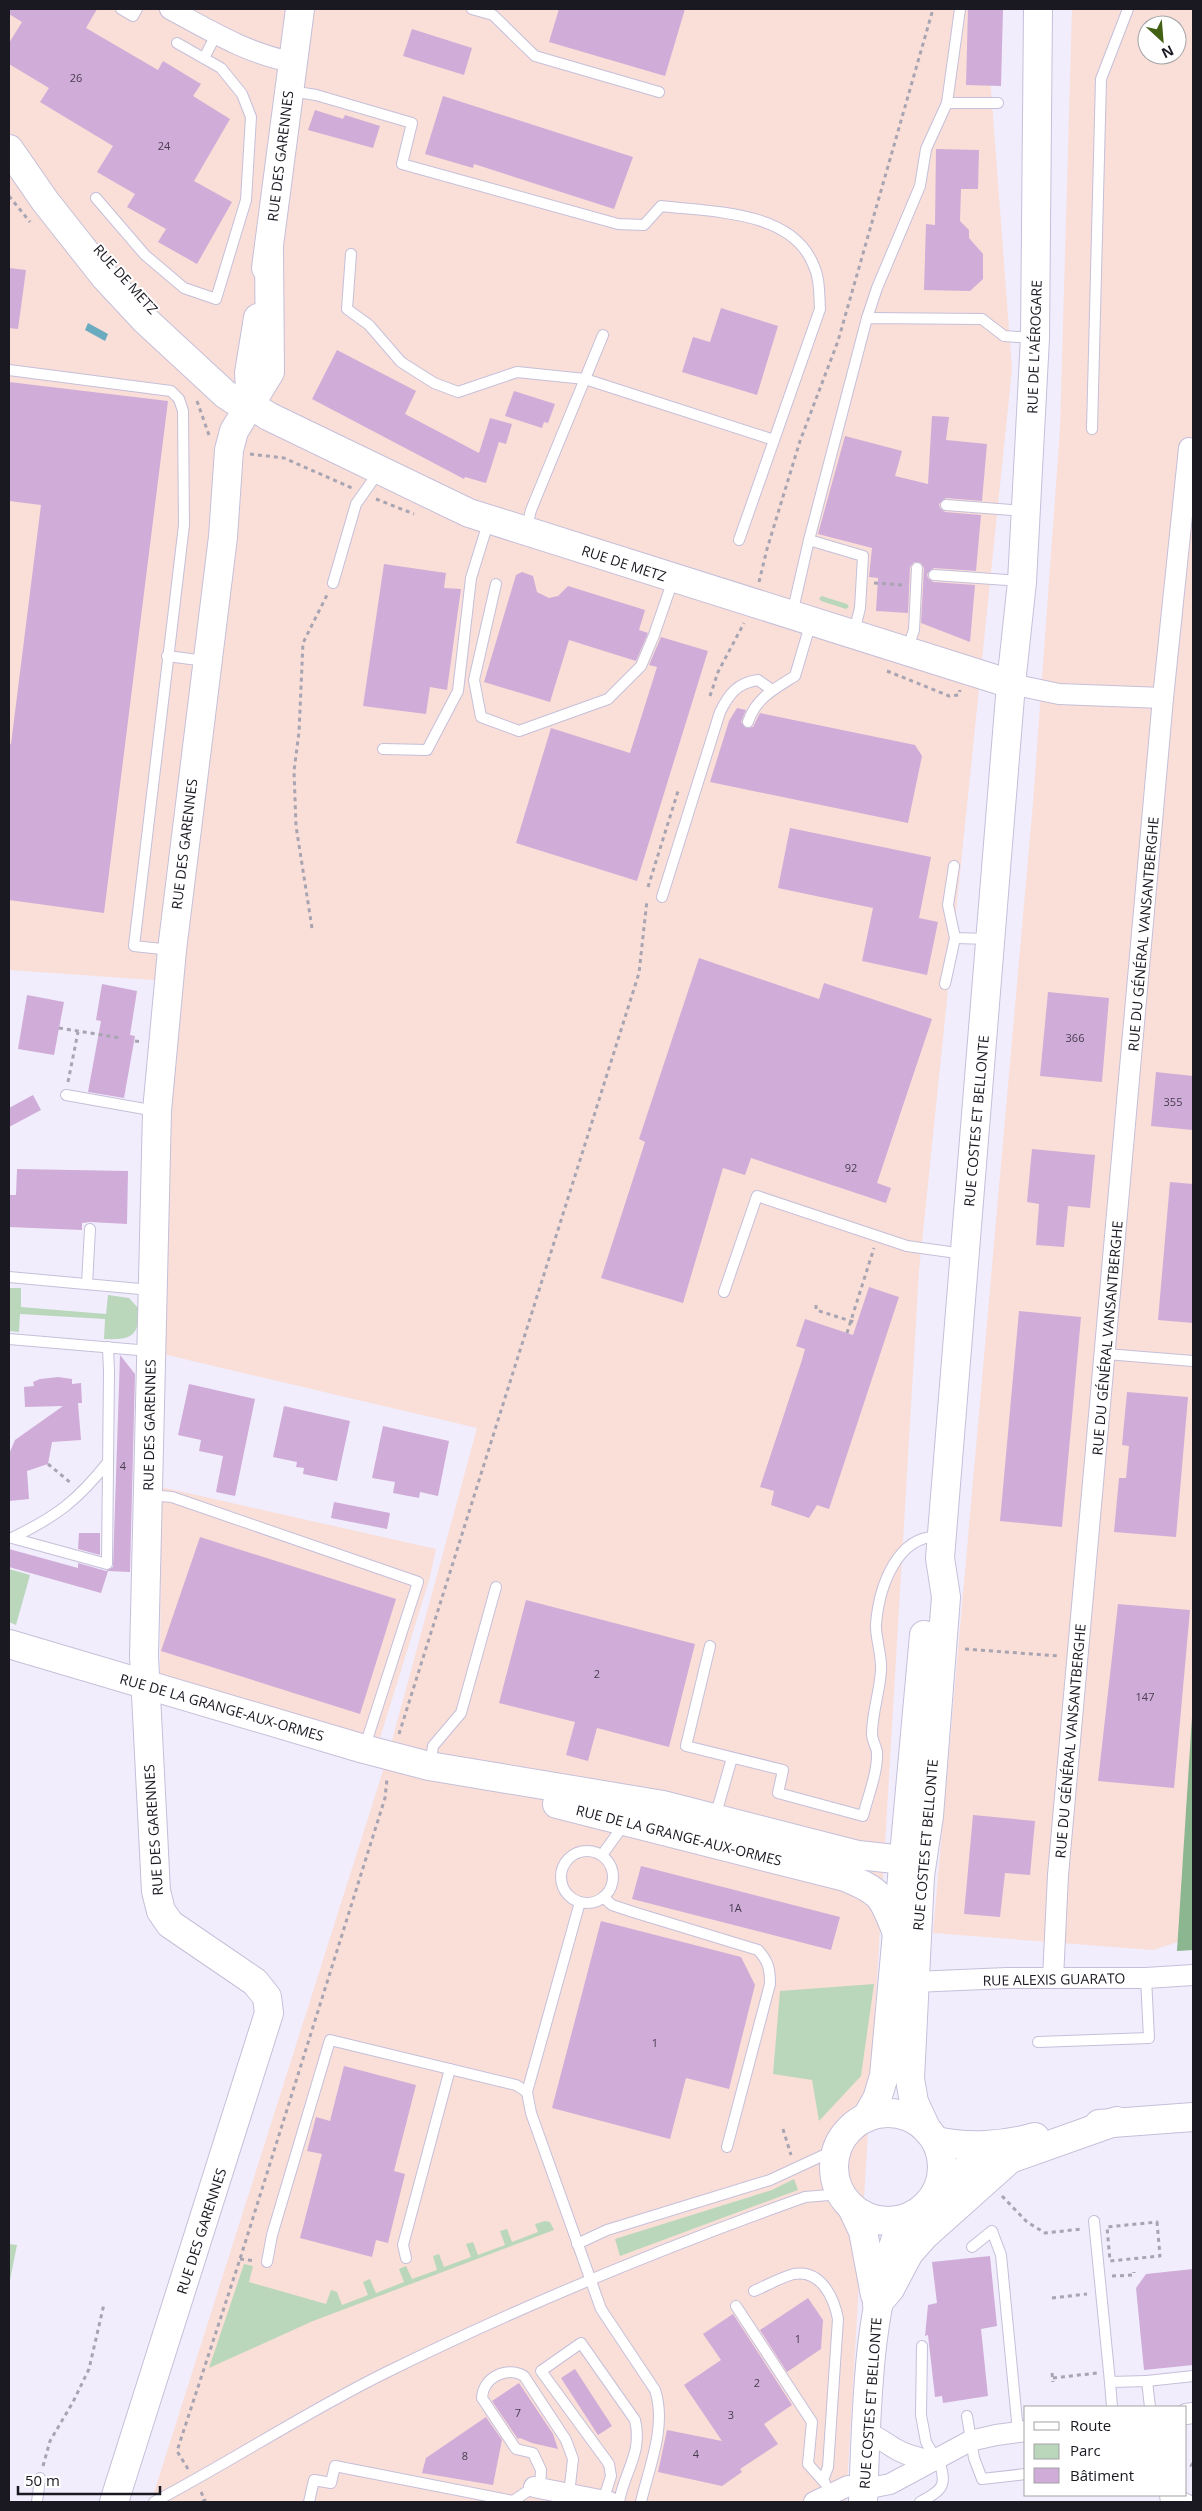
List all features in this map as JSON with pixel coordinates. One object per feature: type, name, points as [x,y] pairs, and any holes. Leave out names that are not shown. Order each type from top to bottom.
[{"type":"main road","name":"RUE DES GARENNES","points":[[114,2502],[270,2013],[267,1997],[255,1982],[179,1931],[161,1910],[156,1891],[146,1684],[150,1351],[157,1111],[172,950],[206,661],[223,537],[229,450],[234,431],[270,372],[269,250],[300,9]]},
{"type":"main road","name":"RUE DE L'AÉROGARE","points":[[1011,684],[1022,582],[1035,338],[1038,9]]},
{"type":"main road","name":"RUE DE METZ","points":[[9,144],[113,267],[157,314],[235,381],[251,405]]},
{"type":"main road","name":"RUE DE METZ","points":[[9,149],[45,201],[87,254],[145,320],[214,386],[234,400],[251,405],[268,416],[469,513],[1011,684]]},
{"type":"main road","name":"RUE COSTES ET BELLONTE","points":[[932,2136],[914,2102],[910,2079],[914,1982],[912,1868],[928,1597],[941,1548],[1011,684]]},
{"type":"main road","name":"RUE COSTES ET BELLONTE","points":[[866,2118],[877,2099],[884,2076],[897,1933],[912,1868],[929,1816],[946,1597],[941,1548]]},
{"type":"main road","name":"RUE DE LA GRANGE-AUX-ORMES","points":[[9,1644],[364,1749],[432,1767],[524,1796],[634,1812],[712,1830],[858,1855],[912,1868]]},
{"type":"main road","name":"RUE DE LA GRANGE-AUX-ORMES","points":[[712,1830],[873,1888],[887,1906],[897,1933]]},
{"type":"main road","points":[[1012,2144],[954,2145],[932,2136],[915,2120],[900,2115],[884,2114],[866,2118],[851,2128],[837,2148],[835,2178],[846,2201],[867,2217],[884,2222],[903,2220],[917,2214],[928,2204],[937,2191],[954,2176],[1012,2144],[1068,2129],[1117,2121],[1193,2117]]},
{"type":"main road","points":[[877,2304],[890,2289],[909,2253],[984,2180],[1010,2159],[1117,2121]]},
{"type":"main road","points":[[932,2136],[942,2167],[937,2191]]},
{"type":"main road","name":"RUE COSTES ET BELLONTE","points":[[846,2201],[863,2231],[877,2304]]},
{"type":"main road","name":"RUE COSTES ET BELLONTE","points":[[863,2494],[866,2432],[877,2304],[890,2249],[903,2220]]},
{"type":"street","points":[[170,9],[258,53],[292,62]]},
{"type":"street","name":"RUE DU GÉNÉRAL VANSANTBERGHE","points":[[1053,1978],[1058,1875],[1106,1354],[1163,698],[1192,448]]},
{"type":"street","points":[[1011,684],[1059,694],[1163,698]]},
{"type":"street","name":"RUE ALEXIS GUARATO","points":[[914,1982],[1053,1978],[1146,1978],[1193,1975]]},
{"type":"street","points":[[866,2432],[881,2438],[893,2448],[910,2456],[935,2459]]},
{"type":"street","points":[[823,2492],[848,2486],[863,2494],[875,2487],[890,2484],[908,2476],[935,2459],[970,2441],[1022,2432]]},
{"type":"street","points":[[537,2488],[611,2502]]},
{"type":"lane","points":[[121,9],[133,16],[137,9]]},
{"type":"lane","points":[[472,9],[493,15],[535,56],[659,92]]},
{"type":"lane","points":[[748,722],[753,708],[772,690],[795,676],[809,540],[876,288],[920,186],[926,149],[947,103],[960,9]]},
{"type":"lane","points":[[1092,429],[1101,79],[1128,9]]},
{"type":"lane","points":[[204,58],[217,33]]},
{"type":"lane","points":[[96,198],[145,255],[184,288],[216,299],[246,200],[251,117],[242,94],[234,81],[222,68],[177,43]]},
{"type":"lane","points":[[288,91],[316,95],[412,123],[402,164],[618,224],[644,225],[660,206],[751,217],[772,224],[789,234],[802,245],[813,264],[819,285],[820,309],[739,540]]},
{"type":"lane","points":[[947,103],[998,103]]},
{"type":"lane","points":[[350,254],[347,309],[369,325],[401,362],[434,383],[458,392],[517,372],[585,379],[774,440]]},
{"type":"lane","points":[[867,318],[982,319],[1004,336],[1035,338]]},
{"type":"lane","points":[[526,532],[531,510],[602,335]]},
{"type":"lane","points":[[9,370],[171,391],[179,399],[183,411],[184,525],[134,946],[172,950]]},
{"type":"lane","points":[[333,584],[356,504],[380,469]]},
{"type":"lane","points":[[946,505],[1026,511]]},
{"type":"lane","points":[[383,749],[427,750],[458,690],[471,578],[489,520]]},
{"type":"lane","points":[[809,540],[863,556],[860,608],[854,633]]},
{"type":"lane","points":[[907,650],[914,630],[917,568]]},
{"type":"lane","points":[[934,575],[1022,582]]},
{"type":"lane","points":[[496,584],[474,680],[481,717],[519,731],[608,698],[641,666],[674,579]]},
{"type":"lane","points":[[167,656],[206,661]]},
{"type":"lane","points":[[662,897],[720,712],[727,698],[746,682],[758,680],[772,690]]},
{"type":"lane","points":[[945,984],[955,938],[948,905],[954,866]]},
{"type":"lane","points":[[955,938],[991,940]]},
{"type":"lane","points":[[66,1095],[157,1111]]},
{"type":"lane","points":[[724,1292],[756,1196],[907,1246],[965,1254]]},
{"type":"lane","points":[[88,1284],[90,1230]]},
{"type":"lane","points":[[9,1277],[152,1290]]},
{"type":"lane","name":"RUE DES GARENNES","points":[[9,1339],[150,1351]]},
{"type":"lane","points":[[108,1347],[108,1462],[107,1564],[12,1538],[48,1520],[83,1493],[108,1462]]},
{"type":"lane","points":[[1106,1354],[1193,1361]]},
{"type":"lane","points":[[148,1495],[172,1498],[418,1582],[364,1749]]},
{"type":"lane","points":[[710,1646],[686,1746],[783,1770],[778,1794],[863,1816],[876,1764],[877,1752],[872,1735],[881,1670],[880,1644],[876,1626],[883,1584],[896,1560],[911,1544],[930,1536],[941,1548]]},
{"type":"lane","points":[[432,1767],[433,1746],[461,1713],[496,1587]]},
{"type":"lane","points":[[712,1830],[732,1758]]},
{"type":"lane","points":[[602,1856],[634,1812]]},
{"type":"lane","points":[[584,1851],[602,1856],[608,1861],[613,1876],[609,1892],[603,1898],[596,1901],[580,1902],[565,1892],[561,1874],[564,1866],[576,1854],[584,1851]]},
{"type":"lane","points":[[603,1898],[612,1905],[758,1950],[767,1960],[770,1970],[770,1984],[727,2147]]},
{"type":"lane","points":[[580,1902],[527,2092],[530,2113],[602,2309],[655,2390],[660,2405],[660,2422],[641,2502]]},
{"type":"lane","points":[[1038,2042],[1149,2038],[1146,1978]]},
{"type":"lane","points":[[267,2262],[272,2235],[330,2040],[516,2085],[527,2092]]},
{"type":"lane","points":[[406,2258],[403,2245],[450,2069]]},
{"type":"lane","points":[[578,2244],[607,2230],[770,2180],[837,2148]]},
{"type":"lane","points":[[154,2502],[298,2420],[385,2374],[591,2278],[805,2196],[846,2201]]},
{"type":"lane","points":[[1094,2224],[1112,2406]]},
{"type":"lane","points":[[972,2247],[992,2232],[1001,2255],[1022,2432]]},
{"type":"lane","points":[[754,2291],[792,2274],[810,2275],[822,2284],[830,2294],[836,2307],[838,2319],[831,2430],[828,2467],[823,2492]]},
{"type":"lane","points":[[736,2306],[812,2422],[808,2464],[823,2492]]},
{"type":"lane","points":[[581,2342],[634,2420],[638,2434],[633,2465],[611,2502],[609,2464],[541,2371],[581,2342]]},
{"type":"lane","points":[[920,2502],[937,2493],[943,2486],[943,2474],[926,2442],[921,2415],[922,2346]]},
{"type":"lane","points":[[309,2502],[314,2480],[332,2484],[335,2466],[513,2501],[537,2488],[541,2470],[532,2453],[516,2449],[482,2398],[482,2389],[488,2381],[508,2371],[518,2372],[524,2376],[566,2440],[573,2459],[569,2494]]},
{"type":"lane","points":[[1110,2382],[1147,2381],[1193,2376]]},
{"type":"lane","points":[[1147,2381],[1150,2406]]},
{"type":"lane","points":[[966,2416],[970,2441],[982,2479],[1024,2474]]},
{"type":"lane","points":[[37,2502],[40,2478]]},
{"type":"lane","points":[[1180,2496],[1193,2502]]},
{"type":"path","points":[[874,592],[874,583],[916,586]]},
{"type":"path","points":[[312,928],[296,826],[294,771],[299,732],[303,643],[333,584]]},
{"type":"path","points":[[59,1028],[121,1038]]},
{"type":"path","points":[[66,1095],[78,1032]]},
{"type":"path","points":[[847,1333],[878,1236]]},
{"type":"path","points":[[816,1305],[816,1310],[857,1323]]},
{"type":"path","points":[[48,1464],[83,1493]]},
{"type":"path","points":[[942,1648],[1077,1658]]},
{"type":"path","points":[[202,2502],[205,2500],[177,2451],[240,2260],[385,1798],[391,1756]]},
{"type":"path","points":[[783,2129],[795,2168]]},
{"type":"path","points":[[984,2180],[1007,2200],[1027,2222],[1045,2232],[1094,2224],[1107,2227],[1157,2222],[1160,2256],[1110,2261],[1107,2227]]},
{"type":"path","points":[[1052,2298],[1093,2293]]},
{"type":"path","points":[[40,2478],[50,2441],[73,2402],[89,2369],[104,2304]]},
{"type":"path","points":[[1052,2378],[1100,2373]]},
{"type":"shaded area","points":[[9,9],[985,9],[1012,369],[919,1271],[846,2502],[151,2502],[388,1755],[477,1428],[150,1351],[168,981],[9,970]]},
{"type":"shaded area","points":[[1072,9],[1193,9],[1193,1937],[1153,1950],[933,1933],[1033,803],[1060,429]]},
{"type":"shaded area","points":[[161,1487],[436,1549],[430,1577],[380,1738],[160,1679]]},
{"type":"green space","points":[[822,596],[847,604],[849,607],[846,609],[821,601],[819,598]]},
{"type":"green space","points":[[9,1288],[21,1288],[21,1307],[106,1314],[108,1295],[129,1298],[139,1309],[137,1326],[132,1335],[127,1337],[104,1339],[105,1319],[20,1314],[19,1332],[9,1331]]},
{"type":"green space","points":[[9,1569],[30,1575],[16,1625],[9,1622]]},
{"type":"green space","points":[[1193,1701],[1193,1950],[1177,1951]]},
{"type":"green space","points":[[874,1984],[861,2076],[819,2121],[812,2080],[773,2074],[780,1991]]},
{"type":"green space","points":[[794,2179],[798,2190],[620,2256],[615,2239],[772,2190]]},
{"type":"green space","points":[[545,2221],[550,2222],[554,2230],[313,2321],[209,2368],[244,2264],[253,2266],[249,2282],[326,2304],[331,2290],[337,2292],[342,2305],[368,2295],[363,2282],[370,2279],[376,2293],[404,2282],[399,2269],[406,2266],[412,2279],[437,2270],[433,2256],[439,2254],[444,2267],[471,2257],[466,2244],[473,2242],[478,2255],[505,2245],[500,2231],[507,2229],[512,2242],[538,2232],[535,2224]]},
{"type":"green space","points":[[9,2244],[17,2245],[9,2285]]},
{"type":"water","points":[[88,323],[108,334],[105,341],[85,330]]},
{"type":"building","points":[[9,9],[97,9],[86,28],[158,70],[163,61],[201,84],[193,96],[230,119],[194,181],[232,202],[197,264],[158,242],[166,229],[127,207],[135,194],[97,172],[113,146],[40,102],[49,88],[9,64],[9,43],[22,22],[9,14]]},
{"type":"building","points":[[559,9],[685,9],[665,76],[549,42]]},
{"type":"building","points":[[968,9],[1003,9],[1001,86],[966,85]]},
{"type":"building","points":[[412,29],[472,48],[464,75],[403,56]]},
{"type":"building","points":[[443,96],[633,157],[614,209],[474,164],[473,168],[425,154]]},
{"type":"building","points":[[315,110],[343,119],[345,115],[380,126],[373,148],[308,130]]},
{"type":"building","points":[[936,149],[979,150],[978,189],[961,189],[960,221],[969,230],[969,238],[983,254],[983,279],[970,291],[924,290],[926,224],[935,225]]},
{"type":"building","points":[[9,268],[26,270],[18,329],[9,328]]},
{"type":"building","points":[[721,308],[778,326],[757,395],[682,372],[693,337],[710,342]]},
{"type":"building","points":[[337,350],[416,391],[405,414],[479,453],[490,418],[512,424],[506,444],[499,442],[486,483],[465,477],[464,479],[312,399]]},
{"type":"building","points":[[9,382],[168,401],[104,913],[9,900],[9,744],[11,744],[41,505],[9,501]]},
{"type":"building","points":[[514,391],[555,404],[548,423],[544,422],[542,428],[505,416]]},
{"type":"building","points":[[932,416],[949,417],[946,440],[987,444],[982,501],[946,498],[939,504],[940,508],[945,512],[981,515],[976,571],[934,568],[927,574],[928,578],[933,582],[975,585],[970,642],[921,623],[924,568],[921,563],[914,562],[910,567],[908,613],[876,611],[878,578],[869,577],[872,548],[818,534],[845,436],[902,451],[895,476],[928,484]]},
{"type":"building","points":[[384,564],[446,573],[444,588],[461,589],[447,690],[430,687],[426,714],[363,706]]},
{"type":"building","points":[[522,572],[533,576],[537,592],[549,598],[558,596],[568,586],[645,610],[639,630],[648,633],[636,661],[569,640],[550,702],[484,682],[516,575]]},
{"type":"building","points":[[661,637],[708,651],[637,881],[516,843],[551,728],[630,753],[657,667],[649,665]]},
{"type":"building","points":[[737,708],[746,710],[741,722],[746,728],[753,727],[760,713],[915,745],[922,756],[908,823],[710,782],[729,721]]},
{"type":"building","points":[[790,828],[931,857],[919,918],[938,922],[927,975],[862,961],[873,908],[778,888]]},
{"type":"building","points":[[699,958],[819,999],[824,983],[932,1019],[877,1183],[891,1188],[886,1203],[751,1158],[745,1175],[723,1168],[683,1303],[601,1278],[645,1142],[639,1139]]},
{"type":"building","points":[[102,984],[137,991],[130,1035],[135,1036],[124,1098],[88,1092],[101,1021],[96,1020]]},
{"type":"building","points":[[1048,992],[1109,998],[1102,1082],[1040,1076]]},
{"type":"building","points":[[27,995],[64,1002],[54,1055],[18,1049]]},
{"type":"building","points":[[1156,1072],[1193,1076],[1193,1130],[1151,1126]]},
{"type":"building","points":[[33,1095],[41,1110],[9,1127],[9,1108]]},
{"type":"building","points":[[1032,1149],[1095,1155],[1090,1208],[1068,1206],[1064,1247],[1036,1245],[1039,1204],[1027,1202]]},
{"type":"building","points":[[17,1169],[128,1171],[127,1224],[82,1223],[82,1230],[9,1227],[9,1195],[16,1195]]},
{"type":"building","points":[[1170,1182],[1193,1184],[1193,1323],[1158,1320]]},
{"type":"building","points":[[869,1287],[899,1297],[829,1509],[817,1505],[809,1518],[771,1505],[774,1491],[760,1487],[805,1349],[796,1346],[805,1319],[853,1335]]},
{"type":"building","points":[[1019,1311],[1081,1317],[1062,1527],[1000,1521]]},
{"type":"building","points":[[120,1355],[135,1374],[130,1572],[108,1571],[101,1593],[9,1567],[9,1549],[78,1568],[78,1563],[106,1571],[113,1567]]},
{"type":"building","points":[[58,1377],[72,1379],[72,1384],[81,1383],[82,1403],[78,1403],[81,1440],[52,1442],[48,1464],[27,1471],[29,1499],[9,1501],[9,1454],[15,1440],[63,1406],[25,1407],[24,1387],[34,1386],[33,1382],[40,1379]]},
{"type":"building","points":[[189,1384],[255,1399],[235,1496],[216,1492],[223,1456],[199,1451],[201,1440],[178,1435]]},
{"type":"building","points":[[1127,1392],[1188,1397],[1176,1537],[1114,1532],[1119,1478],[1126,1478],[1129,1446],[1122,1445]]},
{"type":"building","points":[[284,1406],[350,1421],[337,1481],[303,1474],[304,1468],[296,1467],[297,1462],[273,1457]]},
{"type":"building","points":[[383,1426],[449,1441],[438,1496],[420,1492],[419,1498],[393,1493],[395,1482],[372,1478]]},
{"type":"building","points":[[334,1502],[390,1513],[387,1529],[331,1518]]},
{"type":"building","points":[[79,1533],[100,1533],[100,1555],[78,1549]]},
{"type":"building","points":[[200,1537],[396,1599],[360,1714],[161,1651]]},
{"type":"building","points":[[526,1600],[695,1644],[669,1747],[597,1728],[588,1761],[566,1755],[575,1722],[499,1703]]},
{"type":"building","points":[[1118,1604],[1190,1610],[1174,1788],[1098,1781]]},
{"type":"building","points":[[973,1815],[1035,1821],[1030,1875],[1005,1873],[1000,1917],[964,1914]]},
{"type":"building","points":[[641,1866],[840,1917],[831,1950],[632,1899]]},
{"type":"building","points":[[601,1921],[741,1957],[755,1985],[729,2089],[686,2078],[670,2139],[552,2108]]},
{"type":"building","points":[[344,2066],[416,2085],[394,2171],[405,2174],[388,2243],[376,2240],[372,2257],[300,2238],[322,2154],[307,2151],[316,2117],[330,2121]]},
{"type":"building","points":[[990,2256],[997,2326],[981,2329],[988,2396],[943,2403],[942,2396],[935,2397],[928,2335],[925,2336],[928,2305],[937,2303],[932,2262]]},
{"type":"building","points":[[1193,2269],[1193,2365],[1144,2370],[1136,2288],[1146,2274]]},
{"type":"building","points":[[808,2298],[823,2320],[821,2349],[787,2372],[760,2330]]},
{"type":"building","points":[[733,2314],[792,2405],[764,2424],[778,2444],[740,2469],[742,2472],[722,2486],[658,2472],[667,2430],[722,2441],[684,2385],[721,2360],[703,2334]]},
{"type":"building","points":[[575,2369],[612,2426],[598,2435],[561,2378]]},
{"type":"building","points":[[519,2383],[553,2434],[558,2449],[518,2439],[492,2401]]},
{"type":"building","points":[[486,2417],[502,2440],[493,2485],[422,2473],[426,2458]]}]
